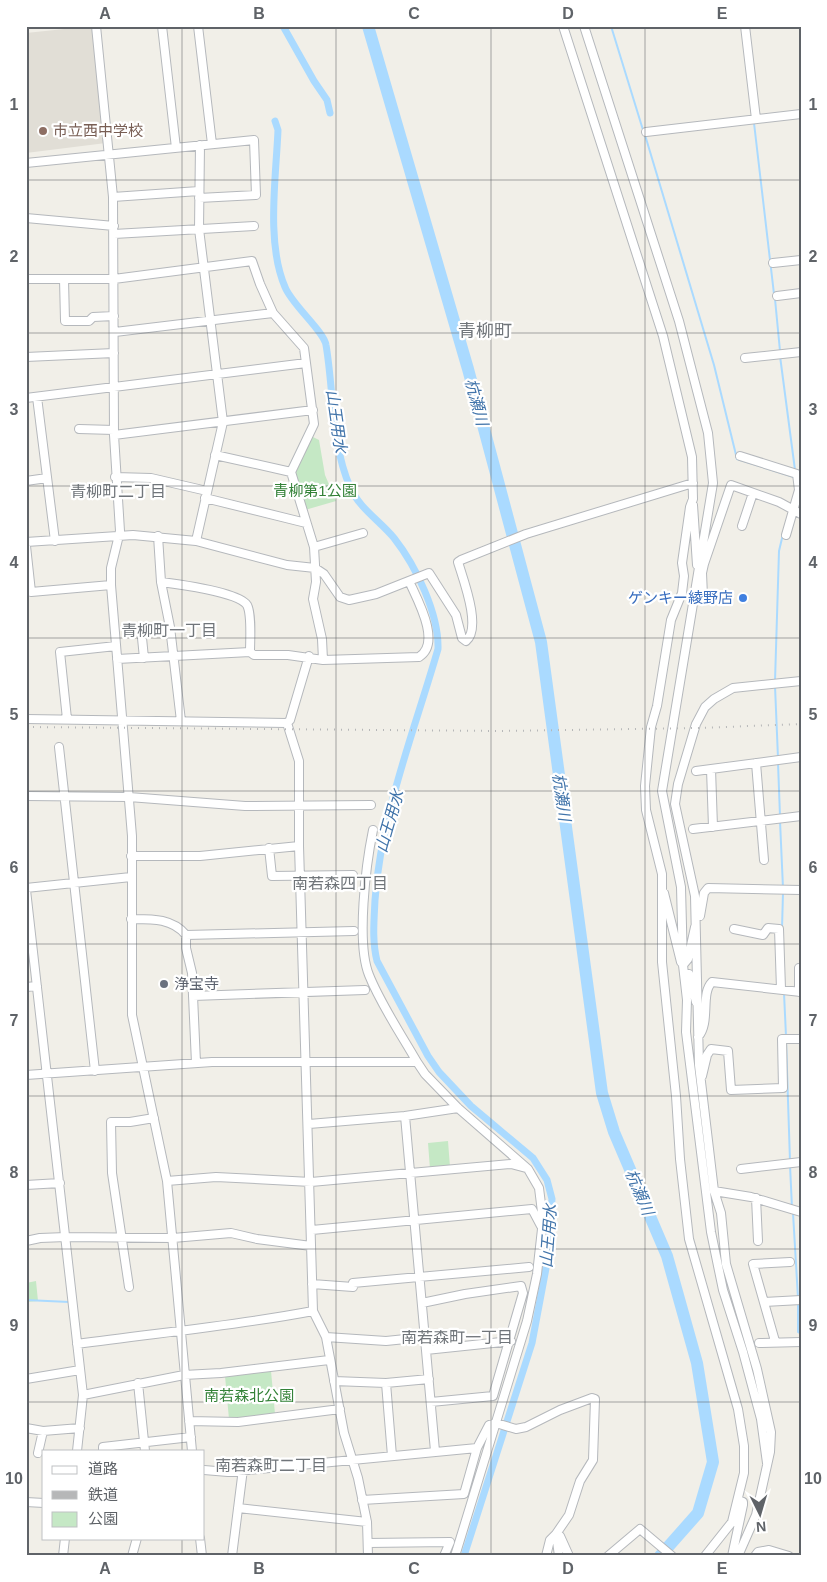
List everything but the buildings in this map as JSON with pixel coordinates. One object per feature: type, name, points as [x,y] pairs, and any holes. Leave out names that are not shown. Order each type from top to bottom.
[{"type":"street","points":[[96,26],[113,198],[114,432],[119,536],[111,568],[110,585],[129,797],[132,856],[132,1015],[167,1181],[192,1450]]},
{"type":"street","points":[[162,26],[176,148]]},
{"type":"street","points":[[198,26],[212,144]]},
{"type":"street","points":[[564,26],[658,319],[688,434],[693,483],[696,562],[700,572],[703,596]]},
{"type":"street","points":[[584,26],[678,321],[708,433],[713,484],[700,572],[662,791],[679,869],[683,965],[687,1000],[686,1032],[711,1232],[723,1290],[743,1352],[761,1419],[767,1463]]},
{"type":"street","points":[[745,26],[756,119]]},
{"type":"street","points":[[646,132],[801,114]]},
{"type":"street","points":[[26,163],[254,140],[256,196],[199,194],[113,198]]},
{"type":"street","points":[[196,541],[222,422],[199,229],[200,146]]},
{"type":"street","points":[[26,218],[114,230],[254,226]]},
{"type":"street","points":[[773,263],[801,260]]},
{"type":"street","points":[[26,279],[114,279],[252,261],[273,313],[304,348],[312,410],[312,431],[291,472],[314,547],[316,582],[313,599],[322,640],[323,660]]},
{"type":"street","points":[[64,279],[65,320],[89,321],[93,317],[114,316]]},
{"type":"street","points":[[777,296],[801,293]]},
{"type":"street","points":[[115,332],[273,313]]},
{"type":"street","points":[[745,358],[801,352]]},
{"type":"street","points":[[26,357],[114,353]]},
{"type":"street","points":[[26,398],[306,364]]},
{"type":"street","points":[[37,397],[55,541]]},
{"type":"street","points":[[80,429],[114,432],[222,422],[312,410]]},
{"type":"street","points":[[215,456],[291,472]]},
{"type":"street","points":[[740,456],[797,474],[799,490],[797,512],[786,535]]},
{"type":"street","points":[[26,480],[47,478]]},
{"type":"street","points":[[115,478],[151,478],[306,523]]},
{"type":"street","points":[[110,585],[31,592],[26,544],[119,536],[158,536],[196,541],[287,565],[315,568],[324,574],[340,597],[348,600],[376,594],[429,573],[456,614],[462,638],[466,641],[471,635],[472,617],[458,562],[504,541],[693,483]]},
{"type":"street","points":[[700,572],[731,485],[797,512]]},
{"type":"street","points":[[742,526],[753,493]]},
{"type":"street","points":[[693,499],[690,507],[682,563],[684,576],[682,593],[671,620],[657,706],[651,727],[645,786],[646,810],[660,864],[679,960],[688,971],[694,999],[698,1005]]},
{"type":"street","points":[[314,547],[364,533]]},
{"type":"street","points":[[158,536],[161,582],[174,658],[181,720]]},
{"type":"street","points":[[117,659],[174,658],[250,652],[254,655],[309,656],[323,660],[419,656],[424,654],[428,644],[428,628],[410,581]]},
{"type":"street","points":[[161,582],[215,591],[242,601],[248,609],[250,652]]},
{"type":"street","points":[[141,628],[144,658]]},
{"type":"street","points":[[67,719],[60,652],[116,646]]},
{"type":"street","points":[[287,723],[290,720],[309,656]]},
{"type":"street","points":[[738,1556],[756,1514],[770,1452],[771,1432],[757,1370],[726,1264],[721,1214],[714,1191],[698,1037],[697,922],[694,887],[675,804],[678,784],[696,724],[705,708],[724,691],[801,681]]},
{"type":"street","points":[[26,719],[287,723]]},
{"type":"street","points":[[287,723],[299,761],[299,846],[309,1124],[313,1312],[326,1337],[329,1360],[362,1500],[366,1522],[368,1556]]},
{"type":"street","points":[[59,746],[95,1071]]},
{"type":"street","points":[[696,771],[801,757]]},
{"type":"street","points":[[756,763],[764,860]]},
{"type":"street","points":[[711,769],[713,827]]},
{"type":"street","points":[[26,796],[129,797],[231,805],[371,805]]},
{"type":"street","points":[[693,829],[801,816]]},
{"type":"street","points":[[373,830],[369,850],[364,925],[365,956],[368,973],[425,1074],[458,1108],[528,1169],[539,1188],[543,1220],[542,1238],[527,1321],[502,1425],[455,1556]]},
{"type":"street","points":[[132,856],[200,856],[299,846]]},
{"type":"street","points":[[269,848],[272,876],[353,875]]},
{"type":"street","points":[[77,1450],[83,1395],[26,889],[131,877]]},
{"type":"street","points":[[662,881],[662,962],[689,1239],[696,1255],[741,1422],[744,1459],[738,1500],[732,1522],[705,1556]]},
{"type":"street","points":[[683,965],[688,959],[692,935],[700,916],[704,892],[708,888],[801,890]]},
{"type":"street","points":[[131,919],[158,919],[180,927],[186,935],[194,996],[193,1033],[196,1063]]},
{"type":"street","points":[[734,929],[763,935],[768,928],[779,929],[781,990]]},
{"type":"street","points":[[186,935],[354,931]]},
{"type":"street","points":[[26,966],[35,965]]},
{"type":"street","points":[[698,1037],[704,1031],[707,991],[712,982],[800,992],[799,968]]},
{"type":"street","points":[[26,987],[37,986]]},
{"type":"street","points":[[194,996],[365,990]]},
{"type":"street","points":[[701,1078],[707,1055],[712,1049],[728,1051],[731,1090],[784,1088],[782,1039],[801,1039]]},
{"type":"street","points":[[26,1075],[196,1063],[417,1062]]},
{"type":"street","points":[[309,1124],[405,1116],[458,1108]]},
{"type":"street","points":[[405,1116],[435,1452]]},
{"type":"street","points":[[129,1287],[112,1173],[111,1122],[154,1118]]},
{"type":"street","points":[[741,1169],[801,1162]]},
{"type":"street","points":[[167,1181],[216,1177],[310,1182],[512,1164],[528,1169]]},
{"type":"street","points":[[26,1185],[60,1183]]},
{"type":"street","points":[[714,1191],[756,1198],[801,1212]]},
{"type":"street","points":[[756,1198],[758,1241]]},
{"type":"street","points":[[312,1230],[532,1209],[537,1214],[540,1236],[542,1238]]},
{"type":"street","points":[[26,1242],[40,1238],[121,1236],[173,1238],[232,1233],[256,1239],[311,1246]]},
{"type":"street","points":[[775,1341],[753,1264],[790,1262]]},
{"type":"street","points":[[312,1284],[353,1287],[353,1283],[529,1267]]},
{"type":"street","points":[[422,1303],[465,1294],[521,1286],[523,1293],[511,1341],[493,1396],[431,1402]]},
{"type":"street","points":[[764,1302],[801,1300]]},
{"type":"street","points":[[78,1344],[181,1330],[245,1324],[313,1312]]},
{"type":"street","points":[[326,1337],[386,1341],[425,1337]]},
{"type":"street","points":[[426,1350],[511,1341]]},
{"type":"street","points":[[759,1343],[775,1341],[801,1342]]},
{"type":"street","points":[[83,1395],[184,1375],[222,1373],[329,1360]]},
{"type":"street","points":[[26,1379],[80,1370]]},
{"type":"street","points":[[334,1381],[386,1383],[428,1379]]},
{"type":"street","points":[[138,1383],[144,1447]]},
{"type":"street","points":[[386,1383],[392,1456]]},
{"type":"street","points":[[362,1500],[464,1494],[478,1448],[489,1425],[526,1427],[560,1410],[595,1398],[593,1460],[580,1481],[569,1516],[550,1540],[546,1556]]},
{"type":"street","points":[[189,1421],[238,1422],[340,1409]]},
{"type":"street","points":[[26,1428],[43,1431],[80,1428]]},
{"type":"street","points":[[38,1453],[43,1431]]},
{"type":"street","points":[[102,1450],[103,1447],[144,1447],[191,1437]]},
{"type":"street","points":[[205,1470],[228,1472],[243,1469],[478,1448]]},
{"type":"street","points":[[232,1556],[243,1469]]},
{"type":"street","points":[[732,1556],[743,1505],[743,1502],[738,1500]]},
{"type":"street","points":[[26,1502],[42,1503]]},
{"type":"street","points":[[238,1508],[366,1522]]},
{"type":"street","points":[[608,1556],[640,1529],[672,1556]]},
{"type":"street","points":[[556,1534],[559,1556]]},
{"type":"street","points":[[556,1534],[560,1536],[569,1556]]},
{"type":"street","points":[[63,1556],[65,1540]]},
{"type":"street","points":[[132,1556],[136,1540]]},
{"type":"street","points":[[200,1540],[202,1556]]},
{"type":"street","points":[[368,1543],[450,1542],[444,1556]]},
{"type":"street","points":[[755,1556],[758,1552],[769,1550],[789,1556]]},
{"type":"shaded area","points":[[93,26],[106,143],[26,153],[26,33]]},
{"type":"green space","name":"青柳第1公園","points":[[311,436],[319,440],[325,475],[336,501],[305,510],[293,472]]},
{"type":"green space","points":[[448,1141],[450,1167],[430,1169],[428,1143]]},
{"type":"green space","points":[[36,1281],[38,1301],[26,1302],[26,1283]]},
{"type":"green space","name":"南若森北公園","points":[[271,1371],[275,1414],[229,1419],[225,1376]]},
{"type":"waterway","name":"山王用水","points":[[283,26],[327,100],[330,113]]},
{"type":"waterway","name":"杭瀬川","points":[[368,26],[468,369],[541,642],[602,1093],[614,1132],[667,1256],[697,1363],[713,1462],[698,1513],[660,1556]]},
{"type":"waterway","points":[[611,26],[643,130]]},
{"type":"waterway","name":"山王用水","points":[[275,121],[278,130],[274,189],[274,231],[279,270],[285,287],[294,302],[320,333],[326,345],[339,453],[350,487],[364,508],[394,538],[410,562],[425,591],[435,621],[437,635],[438,649],[391,805],[378,868],[374,923],[377,961],[428,1056],[439,1072],[471,1106],[533,1158],[547,1180],[552,1199],[547,1263],[532,1343],[464,1556]]},
{"type":"waterway","points":[[754,123],[774,294]]},
{"type":"waterway","points":[[645,135],[714,365],[737,459],[794,477]]},
{"type":"waterway","points":[[775,299],[780,351]]},
{"type":"waterway","points":[[780,356],[795,470]]},
{"type":"waterway","points":[[775,681],[779,551],[783,534]]},
{"type":"waterway","points":[[775,686],[778,758]]},
{"type":"waterway","points":[[778,763],[780,816]]},
{"type":"waterway","points":[[780,821],[783,888]]},
{"type":"waterway","points":[[782,928],[783,893]]},
{"type":"waterway","points":[[784,993],[786,1036]]},
{"type":"waterway","points":[[786,1040],[790,1161]]},
{"type":"waterway","points":[[790,1165],[792,1208]]},
{"type":"waterway","points":[[793,1213],[798,1298]]},
{"type":"waterway","points":[[26,1300],[69,1302]]},
{"type":"waterway","points":[[798,1303],[798,1332],[801,1334]]},
{"type":"railway","points":[[26,727],[499,731],[699,728],[801,724]]},
{"type":"place","name":"市立西中学校","points":[[43,131]]},
{"type":"place","name":"ゲンキー綾野店","points":[[743,598]]},
{"type":"place","name":"浄宝寺","points":[[164,984]]},
{"type":"district","name":"青柳町","points":[[485,331]]},
{"type":"district","name":"青柳町二丁目","points":[[118,491]]},
{"type":"district","name":"青柳町一丁目","points":[[169,630]]},
{"type":"district","name":"南若森四丁目","points":[[340,883]]},
{"type":"district","name":"南若森町一丁目","points":[[457,1337]]},
{"type":"district","name":"南若森町二丁目","points":[[271,1465]]}]
